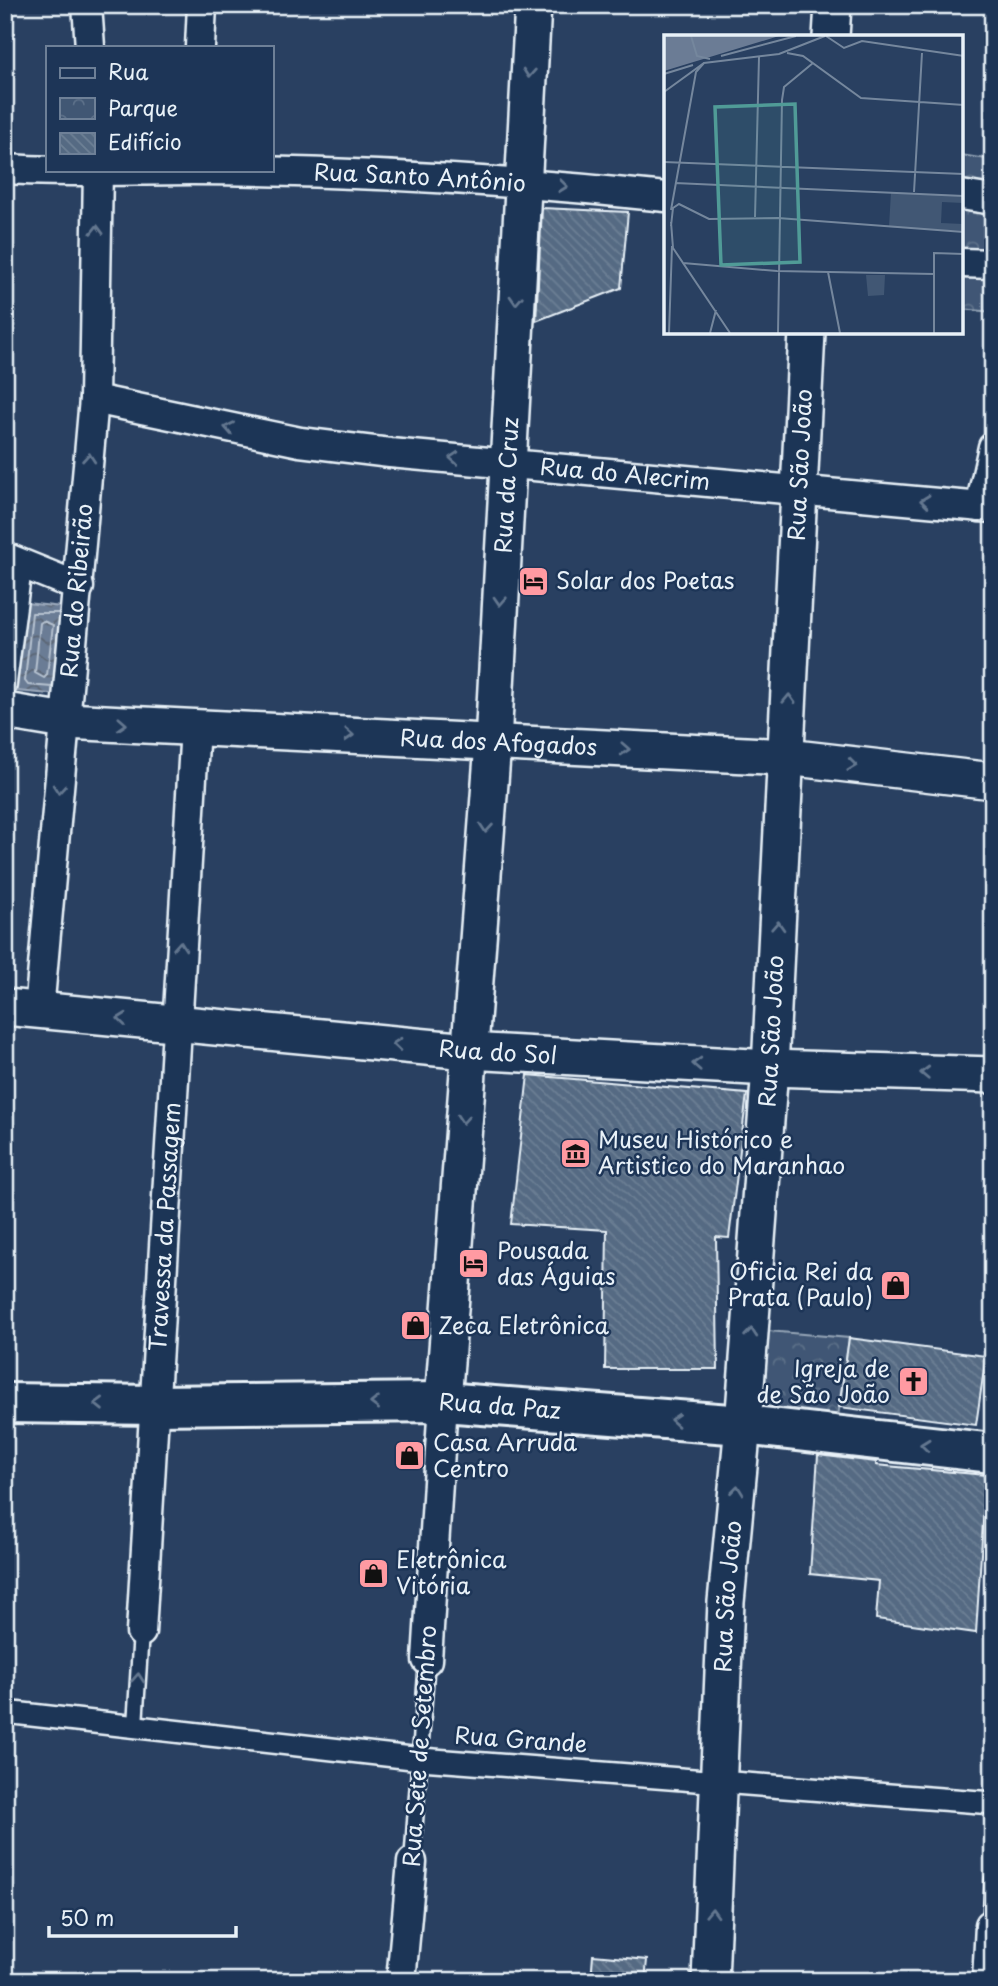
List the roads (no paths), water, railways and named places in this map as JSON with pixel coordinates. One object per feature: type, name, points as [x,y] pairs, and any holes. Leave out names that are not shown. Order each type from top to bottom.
[{"type":"main road","name":"Rua da Paz","points":[[5,1403],[156,1405],[443,1402],[743,1425],[993,1453]]},
{"type":"street","points":[[87,5],[90,46]]},
{"type":"street","points":[[200,46],[202,5]]},
{"type":"street","name":"Rua da Cruz","points":[[468,1051],[493,743],[533,5]]},
{"type":"street","points":[[831,35],[833,5]]},
{"type":"street","name":"Rua Santo Antônio","points":[[5,169],[46,169]]},
{"type":"street","name":"Rua do Ribeirão","points":[[22,1009],[65,721],[79,587],[94,399],[98,172]]},
{"type":"street","name":"Rua Santo Antônio","points":[[248,172],[522,182],[664,197]]},
{"type":"street","points":[[963,195],[993,200]]},
{"type":"street","points":[[963,263],[993,264]]},
{"type":"street","name":"Rua São João","points":[[710,1981],[726,1602],[771,1068],[807,334]]},
{"type":"street","name":"Rua do Alecrim","points":[[94,399],[300,442],[390,453],[508,461],[987,508]]},
{"type":"street","points":[[987,508],[993,447]]},
{"type":"street","points":[[5,686],[13,560],[79,587]]},
{"type":"street","name":"Rua dos Afogados","points":[[5,711],[65,721],[787,757],[993,781]]},
{"type":"street","name":"Travessa da Passagem","points":[[141,1632],[156,1405],[175,1025],[195,727]]},
{"type":"street","name":"Rua do Sol","points":[[22,1009],[468,1051],[771,1068],[993,1075]]},
{"type":"street","name":"Rua Sete de Setembro","points":[[427,1660],[468,1051]]},
{"type":"street","name":"Rua Grande","points":[[5,1712],[421,1759],[993,1803]]},
{"type":"street","name":"Rua Sete de Setembro","points":[[401,1981],[412,1861]]},
{"type":"street","points":[[987,1981],[990,1925]]},
{"type":"lane","name":"Travessa da Passagem","points":[[135,1725],[141,1632]]},
{"type":"lane","name":"Rua Sete de Setembro","points":[[412,1861],[427,1660]]},
{"type":"lane","points":[[990,1925],[993,1880]]},
{"type":"water","points":[[26,603],[70,608],[61,695],[17,691]]},
{"type":"place","name":"Solar dos Poetas","points":[[533,581]]},
{"type":"place","name":"Museu Histórico e Artistico do Maranhao","points":[[575,1153]]},
{"type":"place","name":"Pousada das Águias","points":[[474,1264]]},
{"type":"place","name":"Oficia Rei da Prata (Paulo)","points":[[896,1285]]},
{"type":"place","name":"Zeca Eletrônica","points":[[415,1326]]},
{"type":"place","name":"Igreja de de São João","points":[[913,1382]]},
{"type":"place","name":"Casa Arruda Centro","points":[[410,1456]]},
{"type":"place","name":"Eletrônica Vitória","points":[[373,1573]]}]
